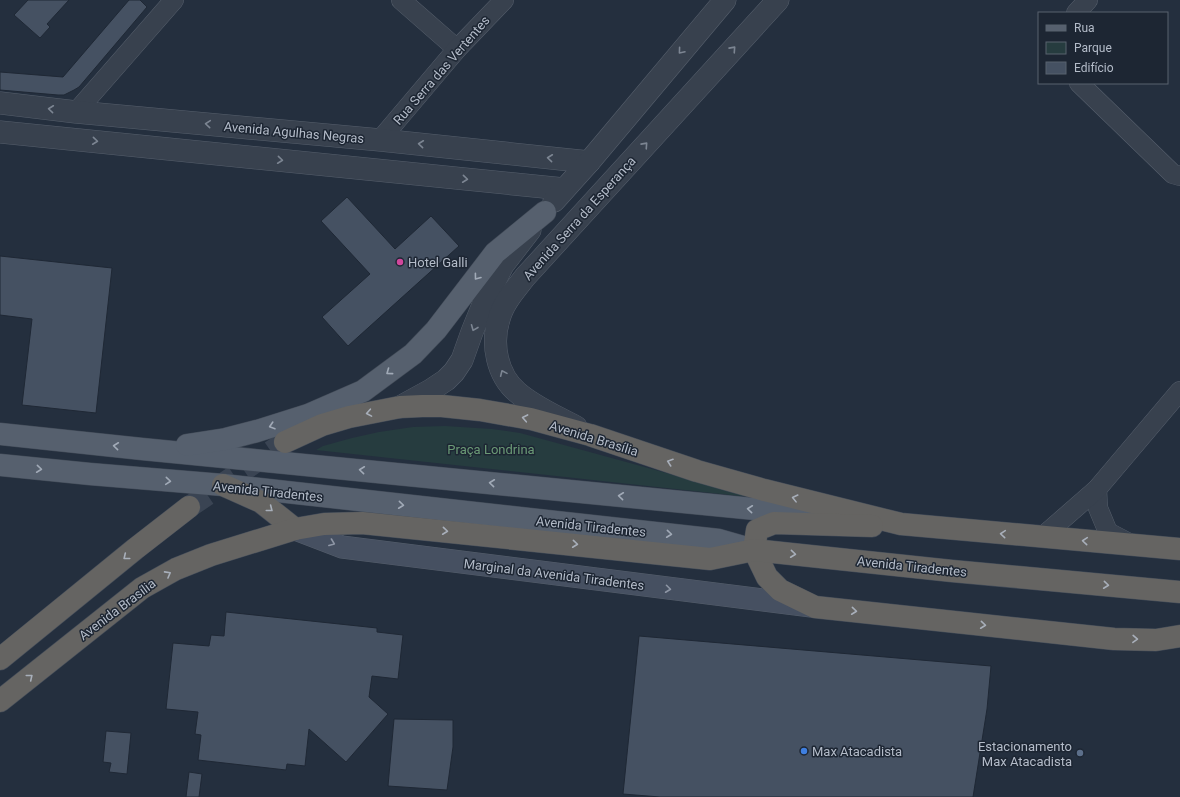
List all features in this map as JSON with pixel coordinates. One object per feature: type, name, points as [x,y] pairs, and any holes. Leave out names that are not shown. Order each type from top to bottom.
[{"type":"highway","name":"Avenida Brasília","points":[[285,442],[322,425],[349,417],[400,408],[442,406],[480,410],[531,419],[590,435],[697,471],[749,486],[901,524]]},
{"type":"highway","points":[[223,486],[261,502],[295,529]]},
{"type":"highway","points":[[0,659],[189,507]]},
{"type":"highway","name":"Avenida Brasília","points":[[0,701],[142,588],[176,569],[211,555],[295,529],[324,524],[362,523],[710,559],[754,550]]},
{"type":"highway","points":[[1180,549],[901,524],[881,526],[774,523],[757,530],[754,550],[767,577],[780,590],[815,607],[1114,639],[1156,640],[1180,636]]},
{"type":"highway","name":"Avenida Tiradentes","points":[[754,550],[952,571],[1025,576],[1180,592]]},
{"type":"highway","points":[[1149,589],[1180,601]]},
{"type":"highway","points":[[0,650],[50,619]]},
{"type":"main road","points":[[90,474],[123,469],[131,465],[148,449],[226,439],[257,431],[308,415],[363,391],[413,354],[436,330],[495,253],[545,212]]},
{"type":"main road","points":[[0,434],[901,524]]},
{"type":"main road","name":"Avenida Tiradentes","points":[[0,465],[223,486],[719,540],[754,550]]},
{"type":"main road","name":"Marginal da Avenida Tiradentes","points":[[295,529],[342,547],[815,607]]},
{"type":"street","points":[[76,112],[174,0]]},
{"type":"street","points":[[400,0],[457,49]]},
{"type":"street","name":"Rua Serra das Vertentes","points":[[380,140],[457,49],[504,0]]},
{"type":"street","name":"Avenida Serra da Esperança","points":[[400,408],[446,380],[454,372],[462,360],[485,300],[503,265],[564,189],[589,162],[725,0]]},
{"type":"street","name":"Avenida Serra da Esperança","points":[[590,435],[531,403],[517,392],[507,381],[503,374],[497,355],[496,340],[499,318],[509,298],[525,277],[778,0]]},
{"type":"street","points":[[1077,12],[1088,0]]},
{"type":"street","points":[[1081,84],[1173,174],[1180,176]]},
{"type":"street","name":"Avenida Agulhas Negras","points":[[0,103],[76,112],[380,140],[589,162]]},
{"type":"street","points":[[257,158],[259,129]]},
{"type":"street","points":[[0,132],[564,189]]},
{"type":"street","points":[[1042,537],[1097,489],[1180,391]]},
{"type":"street","points":[[1097,489],[1098,508],[1108,532],[1131,544]]},
{"type":"street","points":[[1156,640],[1180,648]]},
{"type":"green space","name":"Praça Londrina","points":[[445,426],[492,429],[520,433],[758,498],[316,450],[323,446],[379,432],[413,427]]},
{"type":"building","points":[[28,0],[69,0],[47,24],[50,27],[40,38],[14,15]]},
{"type":"building","points":[[129,0],[140,0],[147,7],[79,87],[64,95],[0,90],[0,72],[63,77]]},
{"type":"building","name":"Hotel Galli","points":[[347,197],[395,249],[431,216],[459,246],[348,346],[322,317],[370,274],[321,221]]},
{"type":"building","points":[[0,256],[112,268],[96,413],[22,405],[32,319],[0,315]]},
{"type":"building","points":[[226,612],[377,628],[377,632],[403,635],[398,679],[372,676],[369,697],[388,714],[346,762],[309,729],[305,766],[287,764],[286,770],[198,760],[201,735],[195,734],[198,712],[166,709],[173,643],[209,646],[211,635],[224,636]]},
{"type":"building","name":"Max Atacadista","points":[[639,636],[991,666],[987,709],[973,797],[660,797],[623,794]]},
{"type":"building","points":[[394,719],[453,720],[453,747],[447,790],[388,786]]},
{"type":"building","points":[[106,731],[131,733],[127,774],[109,772],[111,763],[103,762]]},
{"type":"building","points":[[189,772],[202,774],[199,797],[186,797]]},
{"type":"tunnel","points":[[189,507],[285,442]]},
{"type":"place","name":"Hotel Galli","points":[[400,262]]},
{"type":"place","name":"Max Atacadista","points":[[804,751]]},
{"type":"place","name":"Estacionamento Max Atacadista","points":[[1080,753]]}]
